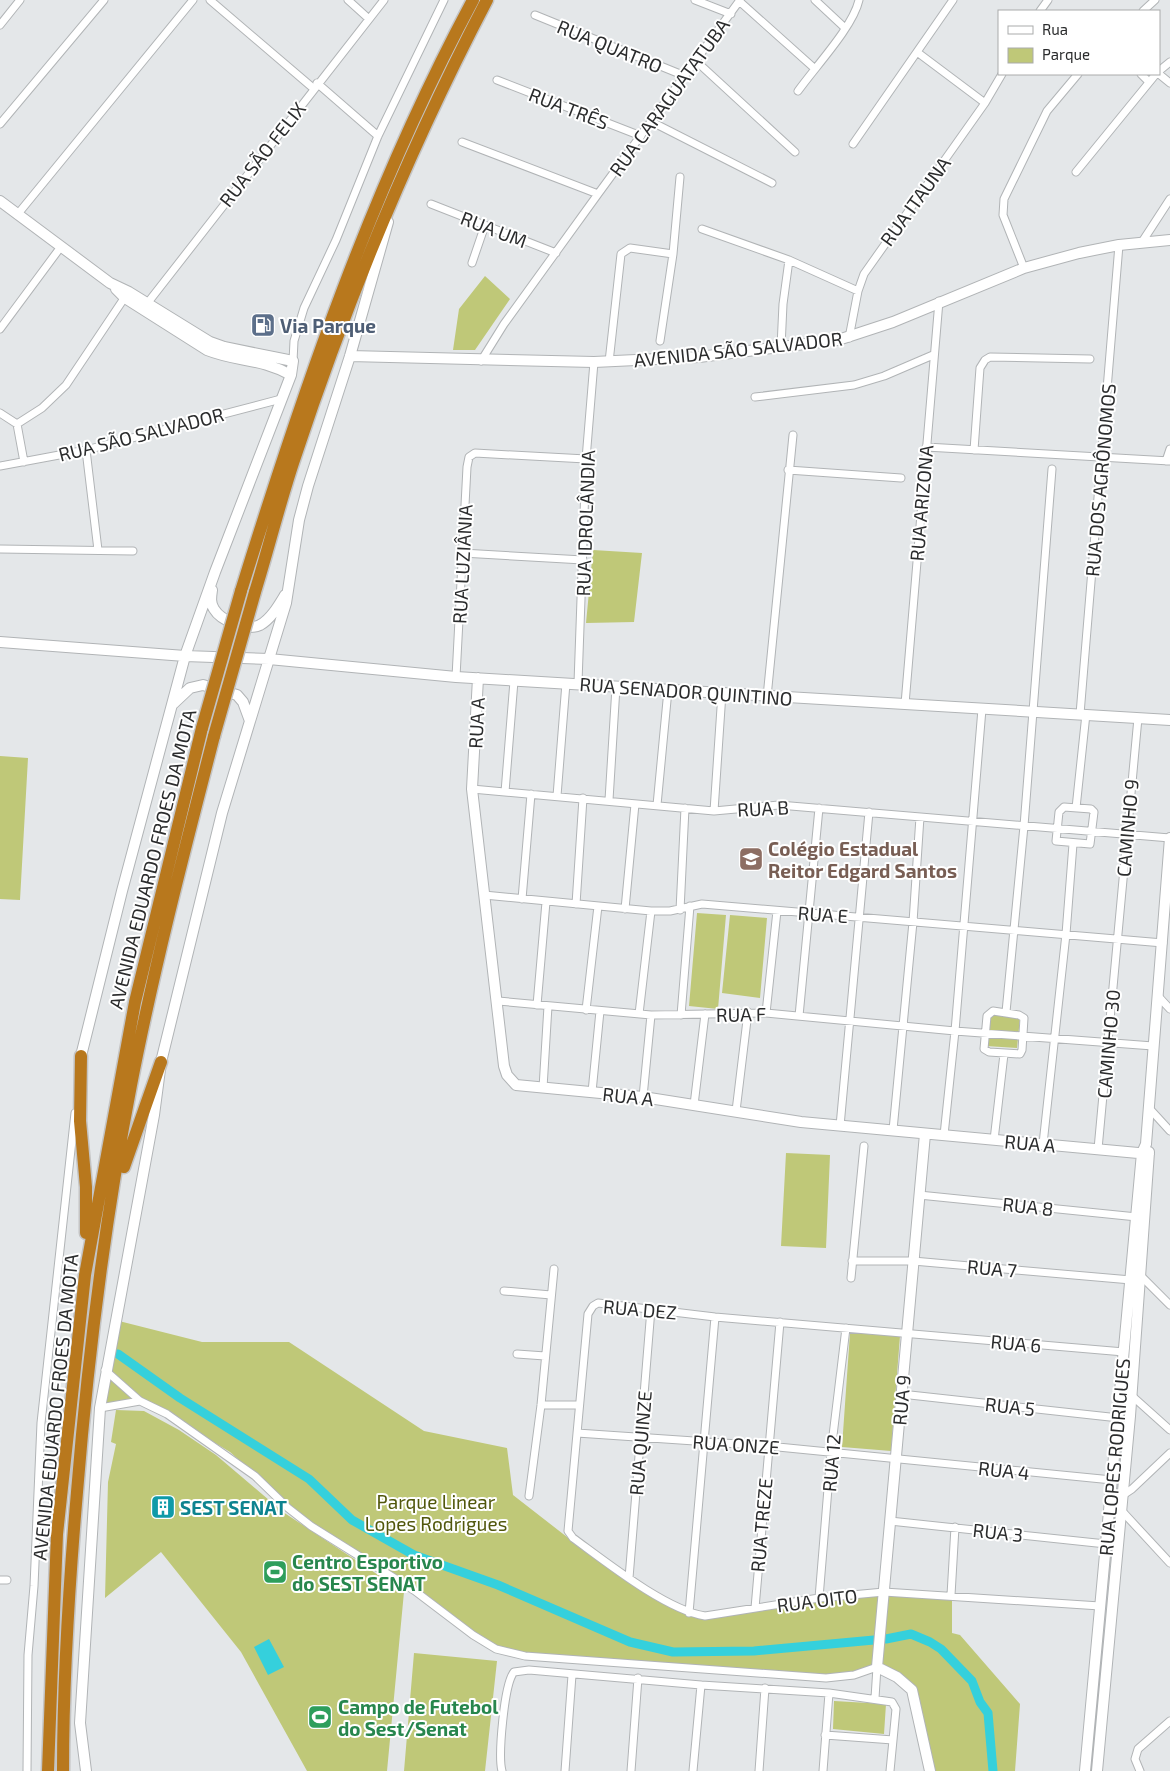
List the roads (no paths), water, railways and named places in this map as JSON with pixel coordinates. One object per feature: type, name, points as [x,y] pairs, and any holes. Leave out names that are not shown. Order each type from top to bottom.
[{"type":"highway","name":"AVENIDA EDUARDO FROES DA MOTA","points":[[48,1771],[58,1534],[84,1275],[135,1002],[202,728],[282,457],[347,274],[401,144],[473,0]]},
{"type":"highway","name":"AVENIDA EDUARDO FROES DA MOTA","points":[[63,1771],[67,1624],[82,1421],[109,1220],[139,1048],[170,905],[214,736],[294,459],[341,325],[400,179],[487,0]]},
{"type":"highway","points":[[81,1056],[80,1121],[87,1215],[84,1275]]},
{"type":"highway","points":[[109,1220],[120,1189],[125,1160],[161,1062]]},
{"type":"street","points":[[0,25],[20,0]]},
{"type":"street","points":[[0,124],[104,0]]},
{"type":"street","points":[[17,215],[193,0]]},
{"type":"street","points":[[210,0],[378,136]]},
{"type":"street","points":[[348,0],[369,19]]},
{"type":"street","name":"RUA SÃO FELIX","points":[[145,307],[315,86],[384,0]]},
{"type":"street","points":[[27,1771],[28,1655],[34,1586],[41,1423],[81,1056],[122,891],[185,656],[215,572],[291,375],[294,341],[300,318],[336,240],[378,136],[444,0]]},
{"type":"street","points":[[695,0],[730,14]]},
{"type":"street","points":[[815,0],[845,28]]},
{"type":"street","points":[[798,92],[845,28],[857,8],[859,0]]},
{"type":"street","points":[[853,144],[953,0]]},
{"type":"street","points":[[1144,10],[1155,0]]},
{"type":"street","points":[[739,1],[814,68]]},
{"type":"street","name":"RUA CARAGUATATUBA","points":[[481,361],[504,324],[739,1]]},
{"type":"street","name":"RUA QUATRO","points":[[535,15],[685,76]]},
{"type":"street","points":[[917,52],[985,103]]},
{"type":"street","points":[[696,61],[794,152]]},
{"type":"street","points":[[1160,71],[1170,62]]},
{"type":"street","name":"RUA ITAUNA","points":[[849,338],[858,291],[871,262],[985,103],[1001,75]]},
{"type":"street","points":[[1024,268],[1003,215],[1004,199],[1047,111],[1077,75]]},
{"type":"street","points":[[1142,75],[1148,81]]},
{"type":"street","points":[[1076,172],[1148,81],[1156,75]]},
{"type":"street","points":[[1160,75],[1170,83]]},
{"type":"street","name":"RUA TRÊS","points":[[496,80],[641,136]]},
{"type":"street","points":[[652,122],[772,182]]},
{"type":"street","name":"RUA CARAGUATATUBA","points":[[462,142],[598,194]]},
{"type":"street","points":[[660,341],[673,254],[680,177]]},
{"type":"street","points":[[86,1771],[80,1723],[100,1408],[105,1370],[154,1115],[161,1062],[222,813],[288,590],[299,520],[350,356],[400,179]]},
{"type":"street","points":[[1142,242],[1170,199]]},
{"type":"street","points":[[0,201],[60,248],[215,353],[272,364],[291,375]]},
{"type":"street","name":"RUA UM","points":[[431,204],[556,253]]},
{"type":"street","points":[[472,263],[485,225]]},
{"type":"street","points":[[702,229],[789,260],[858,291]]},
{"type":"street","name":"AVENIDA SÃO SALVADOR","points":[[350,356],[481,361],[610,362],[699,357],[849,338],[1024,268],[1079,253],[1119,245],[1170,240]]},
{"type":"street","name":"RUA DOS AGRÔNOMOS","points":[[1077,806],[1119,245]]},
{"type":"street","points":[[0,329],[60,248]]},
{"type":"street","points":[[610,362],[621,254],[630,248],[673,254]]},
{"type":"street","points":[[781,347],[783,304],[789,260]]},
{"type":"street","points":[[17,424],[54,398],[66,385],[127,295]]},
{"type":"street","name":"RUA ARIZONA","points":[[905,704],[939,301]]},
{"type":"street","points":[[187,334],[224,347],[293,361]]},
{"type":"street","points":[[755,397],[854,385],[884,376],[933,355]]},
{"type":"street","points":[[974,450],[980,368],[985,360],[990,357],[1090,360]]},
{"type":"street","name":"RUA IDROLÂNDIA","points":[[578,683],[586,459],[594,362]]},
{"type":"street","name":"RUA SÃO SALVADOR","points":[[0,466],[86,450],[281,398]]},
{"type":"street","points":[[0,413],[17,424],[24,462]]},
{"type":"street","points":[[767,697],[788,470],[793,435]]},
{"type":"street","points":[[926,448],[1168,461],[1170,449]]},
{"type":"street","points":[[86,450],[98,550]]},
{"type":"street","name":"RUA LUZIÂNIA","points":[[456,677],[469,457],[475,453],[586,459]]},
{"type":"street","points":[[1006,1012],[1034,712],[1052,469]]},
{"type":"street","points":[[788,470],[901,478]]},
{"type":"street","points":[[0,549],[133,551]]},
{"type":"street","points":[[462,553],[583,560]]},
{"type":"street","points":[[215,572],[212,606],[227,620],[237,624],[250,626],[263,622],[276,609],[288,590]]},
{"type":"street","points":[[192,637],[194,648],[202,657]]},
{"type":"street","name":"RUA SENADOR QUINTINO","points":[[0,642],[185,656],[269,659],[456,677],[578,683],[616,688],[1083,714],[1169,721]]},
{"type":"street","points":[[171,655],[180,662],[182,670]]},
{"type":"street","points":[[245,658],[258,668],[263,678]]},
{"type":"street","name":"RUA A","points":[[478,678],[472,789],[507,1075],[516,1084],[643,1097],[801,1122],[1098,1150],[1146,1150]]},
{"type":"street","points":[[505,792],[514,681]]},
{"type":"street","points":[[557,796],[566,683]]},
{"type":"street","points":[[172,706],[190,688],[203,685],[236,696],[242,702],[250,721]]},
{"type":"street","points":[[609,800],[616,688]]},
{"type":"street","points":[[657,804],[668,690]]},
{"type":"street","points":[[714,811],[722,693]]},
{"type":"street","points":[[944,1135],[955,1031],[982,709]]},
{"type":"street","name":"CAMINHO 9","points":[[1117,939],[1138,718]]},
{"type":"street","name":"RUA B","points":[[472,789],[609,800],[635,804],[657,804],[714,811],[779,805],[972,820],[1093,832]]},
{"type":"street","points":[[522,899],[532,794]]},
{"type":"street","points":[[576,904],[583,798]]},
{"type":"street","points":[[625,909],[635,804]]},
{"type":"street","points":[[1077,806],[1091,809],[1094,812],[1093,832],[1091,842],[1088,845],[1056,841],[1055,828],[1061,809],[1077,806]]},
{"type":"street","points":[[680,910],[685,808]]},
{"type":"street","points":[[799,1016],[819,808]]},
{"type":"street","points":[[840,1126],[868,812]]},
{"type":"street","points":[[893,1130],[913,922],[920,817]]},
{"type":"street","points":[[1093,832],[1170,838]]},
{"type":"street","name":"RUA LOPES RODRIGUES","points":[[1097,1771],[1123,1495],[1126,1395],[1157,994],[1169,884],[1170,838]]},
{"type":"street","points":[[1043,1144],[1056,1039],[1073,844]]},
{"type":"street","name":"RUA E","points":[[484,895],[651,911],[680,910],[702,904],[1163,943]]},
{"type":"street","points":[[537,1005],[546,902]]},
{"type":"street","points":[[586,1010],[598,906]]},
{"type":"street","points":[[681,1015],[690,906]]},
{"type":"street","points":[[639,1014],[651,911]]},
{"type":"street","points":[[766,1013],[777,911]]},
{"type":"street","name":"CAMINHO 30","points":[[1098,1150],[1117,939]]},
{"type":"street","points":[[1157,994],[1170,1009]]},
{"type":"street","name":"RUA F","points":[[498,1001],[650,1015],[766,1013],[1023,1036]]},
{"type":"street","points":[[542,1088],[548,1006]]},
{"type":"street","points":[[592,1092],[600,1011]]},
{"type":"street","points":[[993,1011],[1022,1016],[1024,1020],[1020,1054],[1004,1054],[984,1049],[984,1034],[988,1014],[993,1011]]},
{"type":"street","points":[[736,1111],[748,1012]]},
{"type":"street","points":[[694,1105],[705,1014]]},
{"type":"street","points":[[643,1097],[650,1015]]},
{"type":"street","points":[[1023,1036],[1153,1046]]},
{"type":"street","points":[[994,1140],[1004,1054]]},
{"type":"street","points":[[1148,1108],[1170,1131]]},
{"type":"street","name":"RUA 9","points":[[877,1667],[925,1134]]},
{"type":"street","points":[[851,1278],[864,1146]]},
{"type":"street","name":"RUA LOPES RODRIGUES","points":[[1085,1771],[1112,1480],[1119,1418],[1126,1395],[1124,1352],[1136,1278],[1137,1217],[1146,1150]]},
{"type":"street","name":"RUA 8","points":[[920,1195],[1137,1217]]},
{"type":"street","name":"RUA 7","points":[[852,1261],[913,1261],[1136,1278]]},
{"type":"street","points":[[529,1496],[541,1405],[554,1270]]},
{"type":"street","points":[[1136,1278],[1170,1304]]},
{"type":"street","points":[[504,1291],[551,1295]]},
{"type":"street","name":"RUA DEZ","points":[[568,1523],[588,1314],[593,1306],[608,1303],[715,1316],[907,1334]]},
{"type":"street","name":"RUA QUINZE","points":[[629,1578],[651,1309]]},
{"type":"street","points":[[689,1613],[715,1316]]},
{"type":"street","name":"RUA TREZE","points":[[754,1608],[780,1322]]},
{"type":"street","name":"RUA 12","points":[[820,1598],[831,1452],[846,1328]]},
{"type":"street","name":"RUA 6","points":[[907,1334],[1124,1352]]},
{"type":"street","points":[[516,1354],[545,1356]]},
{"type":"street","points":[[105,1370],[140,1401],[167,1414],[255,1476],[288,1508],[311,1526],[415,1591],[473,1635],[496,1649],[525,1656],[826,1678],[854,1676],[877,1667]]},
{"type":"street","name":"RUA 5","points":[[901,1394],[1119,1418]]},
{"type":"street","points":[[1126,1395],[1170,1430]]},
{"type":"street","points":[[100,1408],[140,1401]]},
{"type":"street","points":[[541,1405],[579,1406]]},
{"type":"street","name":"RUA ONZE","points":[[577,1433],[768,1446],[896,1459]]},
{"type":"street","points":[[1123,1495],[1170,1453]]},
{"type":"street","name":"RUA 4","points":[[896,1459],[1112,1480]]},
{"type":"street","points":[[1121,1510],[1170,1563]]},
{"type":"street","name":"RUA 3","points":[[890,1521],[1106,1544]]},
{"type":"street","name":"RUA OITO","points":[[568,1523],[568,1531],[574,1538],[629,1578],[689,1613],[705,1616],[820,1598],[884,1592],[1100,1606]]},
{"type":"street","points":[[951,1595],[955,1527]]},
{"type":"street","points":[[1104,1561],[1117,1561]]},
{"type":"street","points":[[875,1698],[877,1667]]},
{"type":"street","points":[[877,1667],[897,1678],[912,1690],[930,1771]]},
{"type":"street","points":[[502,1771],[504,1706],[510,1676],[514,1672],[529,1670],[572,1675],[638,1678],[701,1685],[829,1693],[875,1698],[892,1702],[895,1706],[890,1771]]},
{"type":"street","points":[[565,1771],[572,1675]]},
{"type":"street","points":[[631,1771],[638,1678]]},
{"type":"street","points":[[1093,1682],[1105,1684]]},
{"type":"street","points":[[693,1771],[701,1685]]},
{"type":"street","points":[[759,1771],[765,1688]]},
{"type":"street","points":[[823,1771],[829,1693]]},
{"type":"street","points":[[1140,1771],[1135,1759],[1138,1749],[1170,1721]]},
{"type":"street","points":[[825,1735],[893,1740]]},
{"type":"water","points":[[269,1639],[284,1667],[268,1675],[254,1647]]},
{"type":"waterway","points":[[118,1354],[180,1398],[309,1479],[352,1520],[414,1555],[498,1585],[630,1642],[673,1652],[754,1651],[874,1640]]},
{"type":"waterway","points":[[886,1639],[911,1634],[930,1642],[941,1649],[972,1681],[980,1702],[988,1713],[993,1771]]},
{"type":"place","name":"Via Parque","points":[[263,325]]},
{"type":"place","name":"Colégio Estadual Reitor Edgard Santos","points":[[751,859]]},
{"type":"place","name":"SEST SENAT","points":[[163,1507]]},
{"type":"place","name":"Centro Esportivo do SEST SENAT","points":[[275,1572]]},
{"type":"place","name":"Campo de Futebol do Sest/Senat","points":[[320,1717]]},
{"type":"park label","name":"Parque Linear Lopes Rodrigues","points":[[436,1512]]}]
